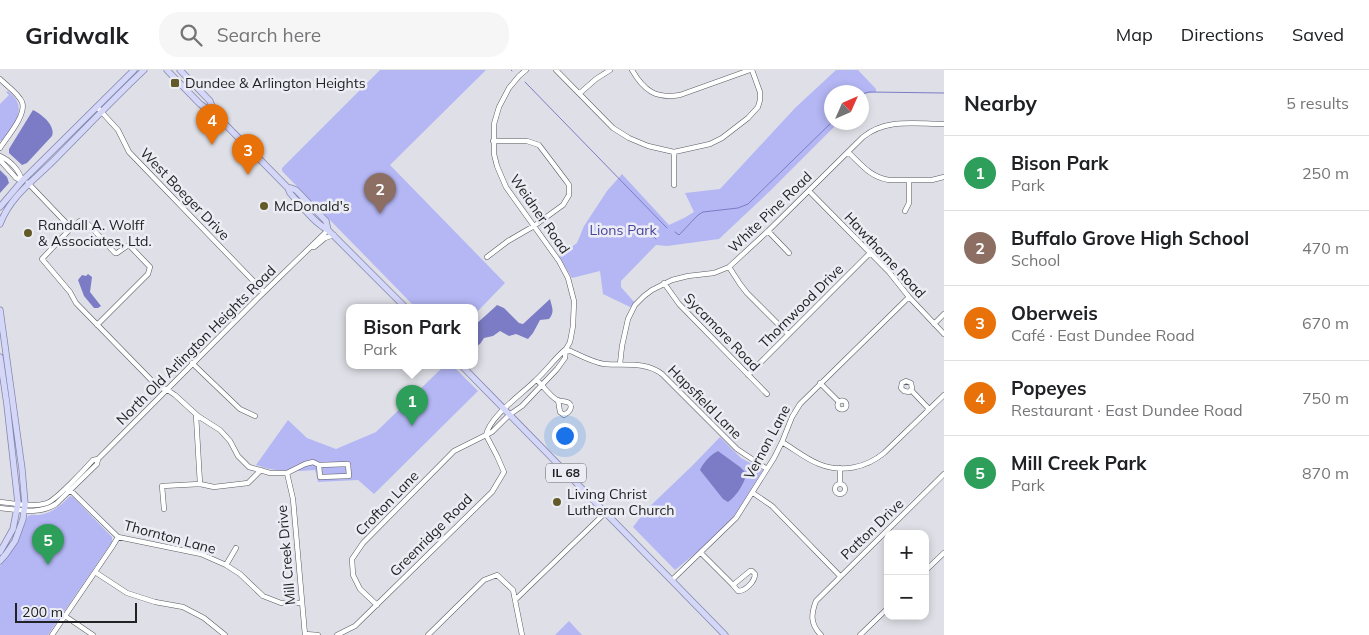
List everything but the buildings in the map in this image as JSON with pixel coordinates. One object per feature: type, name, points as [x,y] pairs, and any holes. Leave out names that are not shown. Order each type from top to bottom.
[{"type":"main road","points":[[0,207],[22,181],[144,70]]},
{"type":"main road","points":[[167,70],[200,104],[216,116],[288,188],[290,193],[321,226],[334,235],[402,304]]},
{"type":"main road","points":[[180,70],[210,101],[216,116]]},
{"type":"main road","points":[[0,224],[9,205],[100,110],[131,72]]},
{"type":"main road","points":[[0,310],[22,469],[25,507],[14,541],[0,561]]},
{"type":"main road","points":[[0,357],[18,506],[13,529],[0,552]]},
{"type":"main road","name":"IL 68","points":[[465,369],[725,635]]},
{"type":"street","name":"Weidner Road","points":[[504,409],[537,380],[566,349],[570,342],[574,320],[572,291],[563,267],[506,187],[494,154],[494,124],[504,98],[519,76],[526,70]]},
{"type":"street","points":[[556,70],[614,128],[629,138],[648,146],[674,152],[710,144],[722,138],[753,112],[758,107],[760,100],[760,92],[751,70],[680,95],[669,97],[646,89],[632,70]]},
{"type":"street","points":[[580,93],[610,70]]},
{"type":"street","points":[[0,79],[18,97],[22,104],[22,112],[19,119],[1,146]]},
{"type":"street","name":"West Boeger Drive","points":[[100,110],[118,130],[129,152],[264,292]]},
{"type":"street","name":"White Pine Road","points":[[620,364],[628,319],[635,305],[644,296],[664,284],[679,278],[714,273],[729,267],[869,132],[884,125],[892,124],[944,124]]},
{"type":"street","points":[[486,257],[508,241],[534,226],[565,202],[569,195],[569,185],[539,145],[527,141],[493,141]]},
{"type":"street","points":[[674,152],[674,186]]},
{"type":"street","points":[[848,152],[867,171],[877,177],[889,180],[932,180],[944,177]]},
{"type":"street","points":[[0,156],[6,158],[21,174],[22,181]]},
{"type":"street","points":[[0,160],[16,178],[30,184],[71,228]]},
{"type":"street","points":[[905,211],[909,203],[909,180]]},
{"type":"street","name":"Hawthorne Road","points":[[809,191],[889,272],[909,297],[944,334]]},
{"type":"street","points":[[97,325],[148,274],[150,266],[130,246],[114,253],[86,222],[78,222],[42,259],[70,292],[76,303],[97,325],[160,388],[166,389],[175,395],[196,415],[220,430],[238,456],[249,467],[270,473],[287,473],[313,462],[319,465],[348,464],[350,476],[320,477],[319,465]]},
{"type":"street","name":"North Old Arlington Heights Road","points":[[18,506],[38,511],[50,508],[56,504],[93,460],[98,459],[192,363],[328,230]]},
{"type":"street","points":[[768,231],[789,253]]},
{"type":"street","name":"North Old Arlington Heights Road","points":[[311,247],[314,247],[325,238],[334,235]]},
{"type":"street","name":"Thornwood Drive","points":[[748,375],[870,253]]},
{"type":"street","points":[[729,267],[747,293],[788,334]]},
{"type":"street","name":"Sycamore Road","points":[[664,284],[680,304],[767,394]]},
{"type":"street","name":"Vernon Lane","points":[[672,580],[736,518],[767,469],[800,404],[909,297]]},
{"type":"street","points":[[934,324],[944,314]]},
{"type":"street","name":"Weidner Road","points":[[509,414],[518,410],[542,385],[565,358],[566,349]]},
{"type":"street","name":"Hapsfield Lane","points":[[566,349],[600,363],[650,367],[662,374],[737,450],[767,469]]},
{"type":"street","points":[[192,363],[240,409],[255,416]]},
{"type":"street","points":[[537,380],[558,400]]},
{"type":"street","points":[[820,383],[839,402]]},
{"type":"street","points":[[911,390],[928,409]]},
{"type":"street","points":[[782,442],[825,466],[840,468],[859,466],[876,460],[944,394]]},
{"type":"street","points":[[486,435],[487,428],[504,409]]},
{"type":"street","name":"Crofton Lane","points":[[377,605],[360,589],[353,575],[352,558],[363,543],[454,451],[492,432],[509,414]]},
{"type":"street","points":[[196,415],[200,484]]},
{"type":"street","name":"Greenridge Road","points":[[337,635],[355,626],[492,492],[504,472],[486,435]]},
{"type":"street","points":[[840,468],[840,484]]},
{"type":"street","points":[[164,510],[162,486],[200,484],[214,488],[248,483],[261,470]]},
{"type":"street","name":"Mill Creek Drive","points":[[287,473],[293,499],[305,634]]},
{"type":"street","name":"Patton Drive","points":[[821,635],[816,630],[812,619],[812,611],[816,601],[944,474]]},
{"type":"street","name":"Thornton Lane","points":[[69,489],[118,537],[201,554],[226,565],[240,574],[263,596],[281,603],[301,603]]},
{"type":"street","points":[[753,493],[772,506],[840,576]]},
{"type":"street","points":[[0,502],[18,506]]},
{"type":"street","points":[[0,508],[18,506]]},
{"type":"street","points":[[515,600],[605,513]]},
{"type":"street","points":[[52,635],[118,537]]},
{"type":"street","name":"Thornton Lane","points":[[226,565],[236,548]]},
{"type":"street","points":[[701,553],[738,591],[742,591],[754,580],[755,574],[752,571],[747,572],[733,585]]},
{"type":"street","points":[[929,569],[942,559],[944,553]]},
{"type":"street","points":[[95,572],[127,593],[155,602],[183,607],[204,618],[225,635]]},
{"type":"street","points":[[428,635],[484,580],[497,576],[513,590],[522,635]]},
{"type":"street","points":[[860,635],[884,612]]},
{"type":"street","points":[[65,616],[93,635]]},
{"type":"street","points":[[305,634],[318,635]]},
{"type":"green space","points":[[380,70],[486,70],[390,165],[505,283],[478,311],[478,304],[412,304],[282,171],[282,168]]},
{"type":"green space","name":"Lions Park","points":[[836,70],[858,70],[876,89],[876,92],[869,93],[869,85],[824,85],[824,130],[831,130],[719,239],[667,246],[656,245],[621,281],[621,287],[635,303],[630,307],[603,294],[600,271],[572,278],[559,256],[577,243],[584,226],[607,191],[622,174],[669,225],[694,212],[685,193],[720,189],[795,108]]},
{"type":"green space","points":[[8,91],[18,103],[19,109],[16,121],[4,140],[0,141],[0,104],[9,95],[6,92]]},
{"type":"green space","points":[[441,369],[456,369],[478,391],[374,494],[358,480],[318,482],[315,470],[285,471],[256,465],[288,420],[307,438],[336,449],[376,432]]},
{"type":"green space","points":[[720,437],[741,458],[763,470],[734,516],[707,544],[675,570],[633,527],[646,510]]},
{"type":"green space","points":[[70,496],[112,537],[112,542],[48,635],[0,635],[0,566],[14,548],[28,516],[48,512]]},
{"type":"green space","points":[[569,621],[582,635],[555,635]]},
{"type":"shaded area","points":[[33,110],[44,117],[50,124],[53,132],[52,136],[27,163],[22,165],[9,153],[9,149]]},
{"type":"shaded area","points":[[0,170],[7,177],[9,183],[0,193]]},
{"type":"shaded area","points":[[88,274],[92,277],[90,292],[101,306],[98,308],[94,308],[84,296],[78,280],[82,275],[86,276]]},
{"type":"shaded area","points":[[550,299],[551,316],[549,319],[540,320],[528,339],[516,334],[509,336],[500,331],[493,336],[484,338],[478,345],[478,322],[497,305],[504,308],[519,323],[523,324]]},
{"type":"shaded area","points":[[718,451],[746,473],[740,489],[728,502],[723,499],[700,470],[707,459]]},
{"type":"waterway","points":[[525,82],[667,228]]},
{"type":"waterway","points":[[869,92],[944,93]]},
{"type":"waterway","points":[[675,232],[679,235],[703,212],[738,208],[748,204],[824,130]]},
{"type":"place","name":"Dundee & Arlington Heights","points":[[175,83]]},
{"type":"place","name":"Popeyes","points":[[212,145]]},
{"type":"place","name":"Oberweis","points":[[248,175]]},
{"type":"place","name":"McDonald's","points":[[264,206]]},
{"type":"place","name":"Buffalo Grove High School","points":[[380,214]]},
{"type":"place","name":"Randall A. Wolff & Associates, Ltd.","points":[[28,233]]},
{"type":"place","name":"Bison Park","points":[[412,426]]},
{"type":"place","name":"Living Christ Lutheran Church","points":[[557,502]]},
{"type":"place","name":"Mill Creek Park","points":[[48,565]]}]
